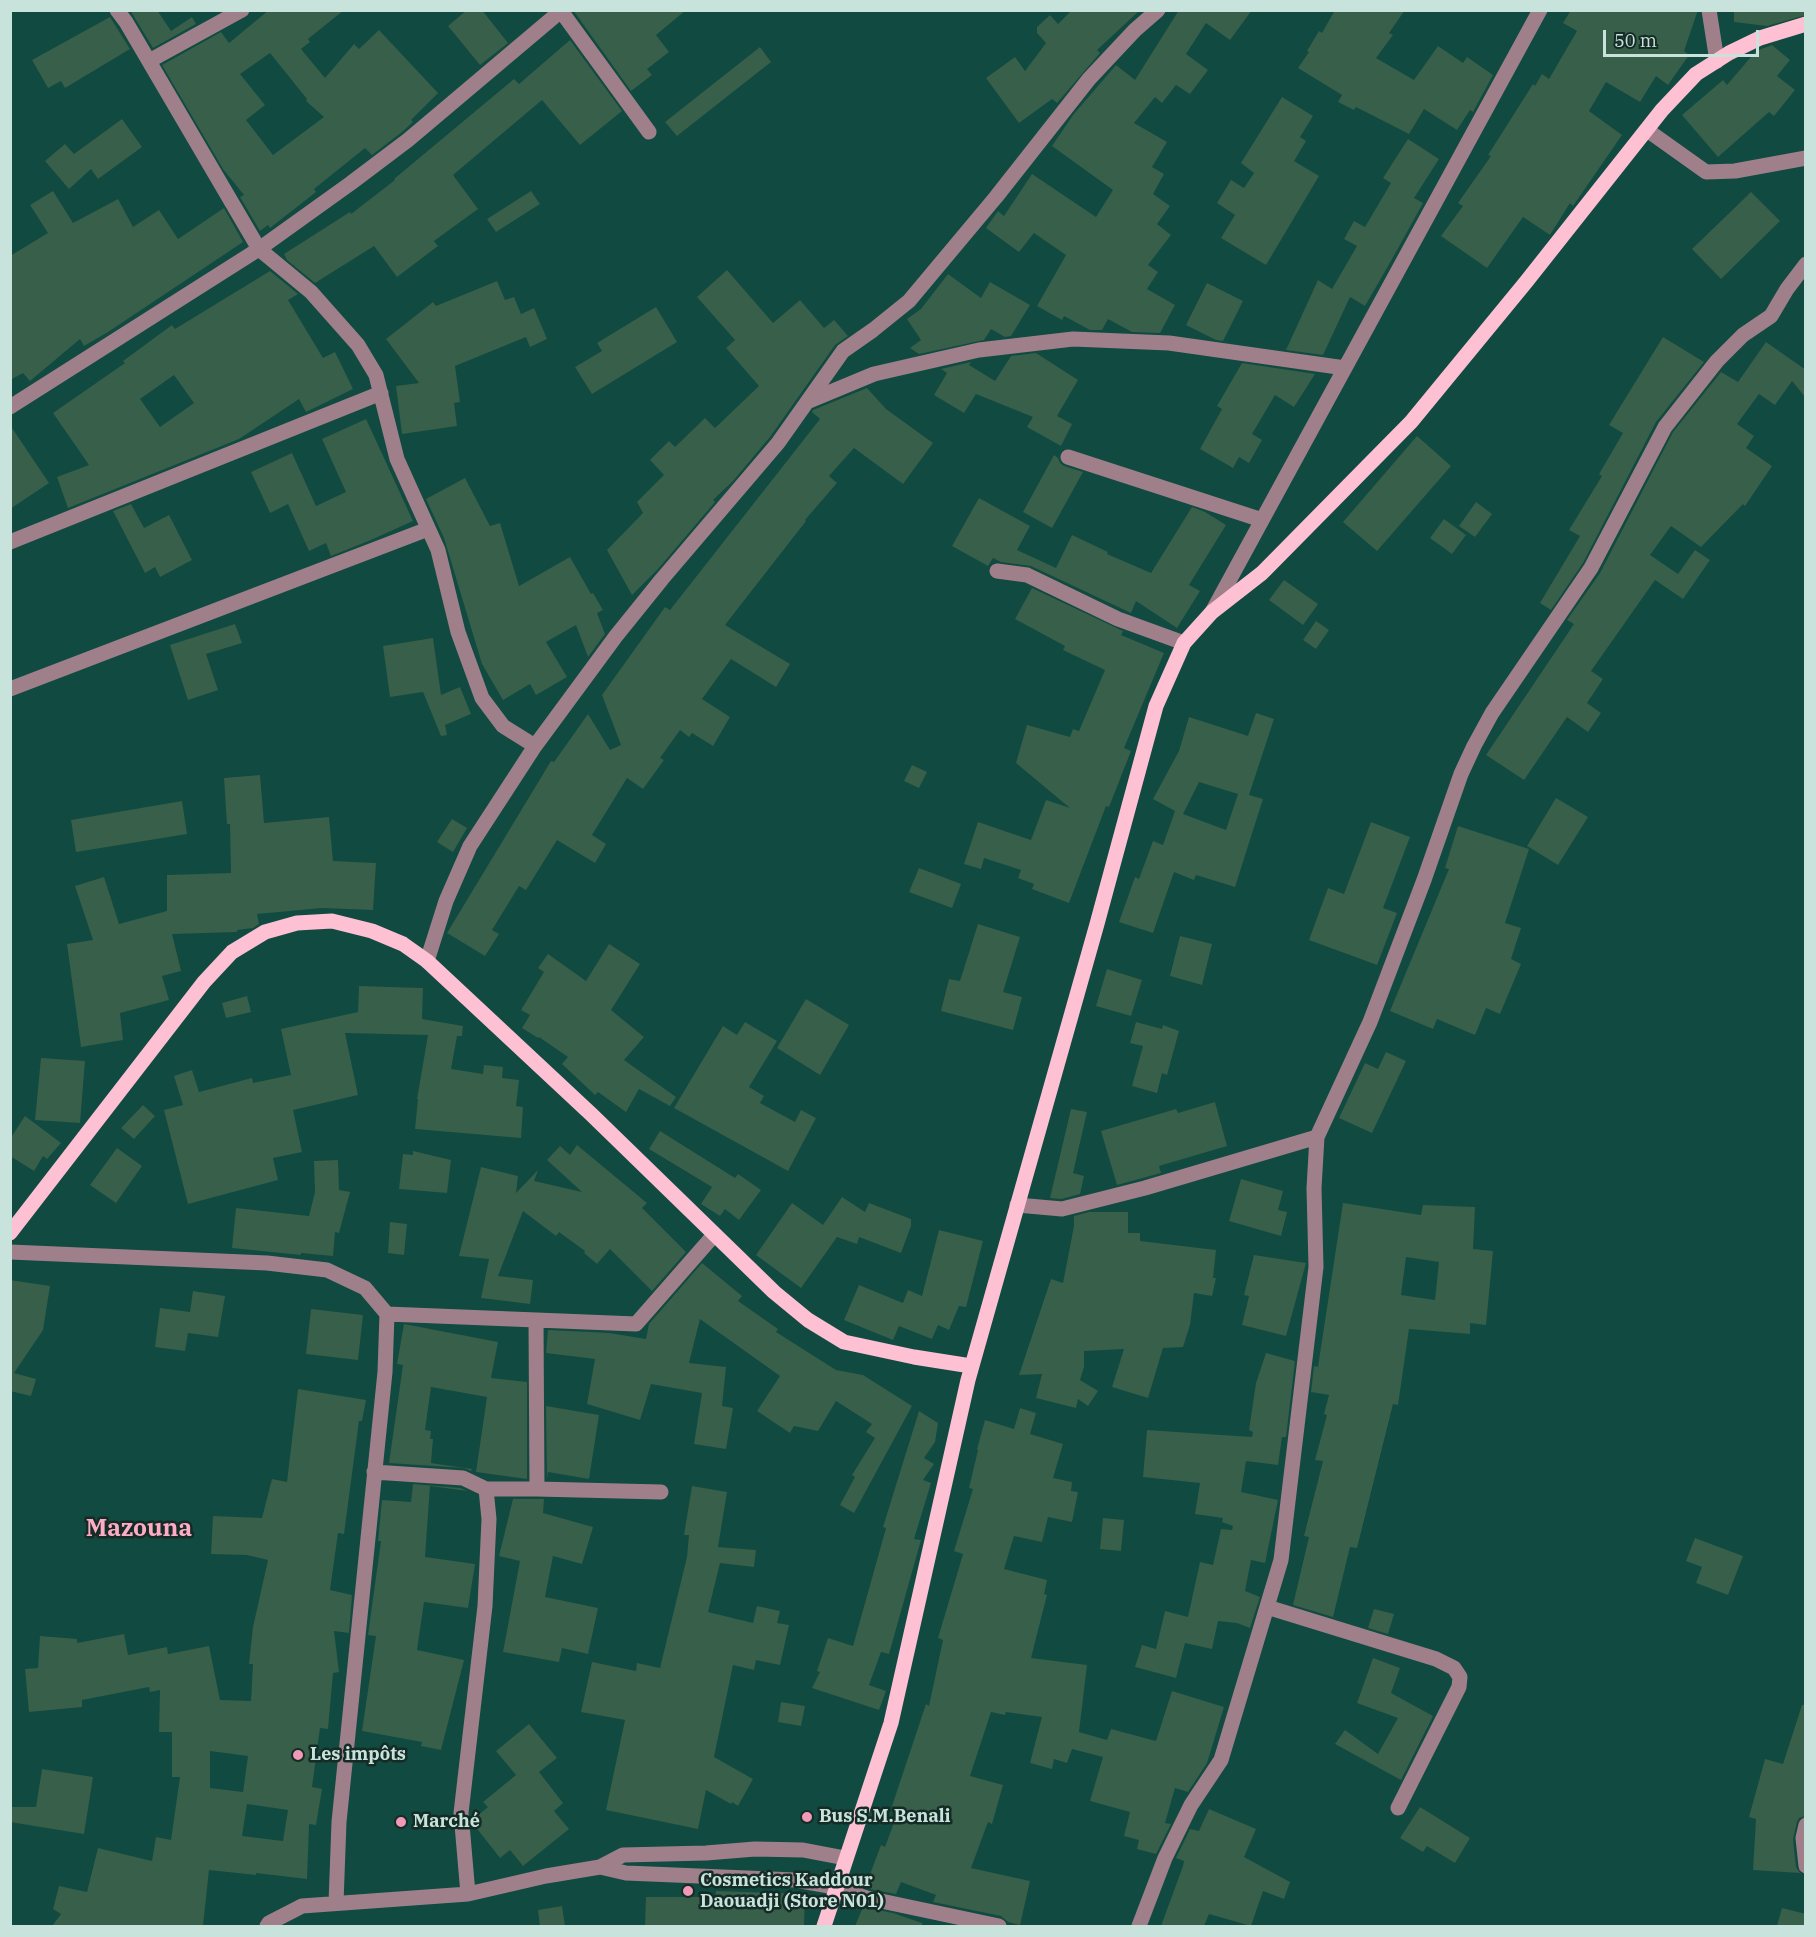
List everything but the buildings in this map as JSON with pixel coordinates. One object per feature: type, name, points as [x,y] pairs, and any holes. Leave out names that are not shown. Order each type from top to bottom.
[{"type":"main road","points":[[824,1926],[891,1723],[971,1366],[1156,706],[1184,643],[1212,612],[1262,573],[1411,422],[1533,274],[1662,110],[1696,74],[1760,38],[1806,24]]},
{"type":"main road","points":[[10,1233],[204,982],[232,952],[265,932],[297,923],[332,921],[372,931],[403,944],[428,961],[584,1107],[774,1292],[808,1320],[844,1342],[971,1366]]},
{"type":"street","points":[[117,10],[259,249],[310,292],[358,345],[376,375],[397,459],[438,549],[458,632],[482,698],[503,726],[535,746]]},
{"type":"street","points":[[149,61],[242,10]]},
{"type":"street","points":[[428,961],[447,901],[470,846],[535,746],[622,628],[778,443],[843,351],[909,301],[996,197],[1089,79],[1135,30],[1158,10]]},
{"type":"street","points":[[1212,612],[1540,10]]},
{"type":"street","points":[[1708,10],[1717,61]]},
{"type":"street","points":[[10,408],[259,249],[351,183],[408,140],[561,11],[649,132]]},
{"type":"street","points":[[1647,130],[1706,172],[1735,171],[1806,158]]},
{"type":"street","points":[[1139,1926],[1165,1858],[1191,1805],[1221,1760],[1281,1560],[1316,1267],[1314,1188],[1317,1137],[1370,1022],[1461,774],[1488,721],[1591,568],[1665,427],[1717,361],[1743,335],[1771,316],[1786,289],[1806,264]]},
{"type":"street","points":[[809,401],[874,374],[978,350],[1073,339],[1169,343],[1345,368]]},
{"type":"street","points":[[10,542],[381,393]]},
{"type":"street","points":[[1068,457],[1263,520]]},
{"type":"street","points":[[10,689],[428,529]]},
{"type":"street","points":[[997,571],[1028,575],[1118,619],[1184,643]]},
{"type":"street","points":[[1017,1205],[1062,1209],[1145,1188],[1317,1137]]},
{"type":"street","points":[[387,1314],[636,1324],[714,1235]]},
{"type":"street","points":[[10,1252],[267,1263],[327,1270],[365,1288],[387,1314],[385,1372],[339,1822],[336,1903]]},
{"type":"street","points":[[536,1320],[537,1489]]},
{"type":"street","points":[[374,1472],[463,1478],[486,1489],[661,1492]]},
{"type":"street","points":[[468,1894],[461,1813],[485,1606],[489,1520],[486,1489]]},
{"type":"street","points":[[1267,1607],[1436,1659],[1454,1668],[1460,1677],[1459,1687],[1398,1808]]},
{"type":"street","points":[[1806,1825],[1803,1838],[1806,1866]]},
{"type":"street","points":[[267,1926],[302,1905],[468,1894],[546,1876],[600,1867],[623,1855],[755,1849],[803,1850],[845,1858]]},
{"type":"street","points":[[600,1867],[626,1873],[795,1880],[835,1887],[867,1898],[999,1926]]},
{"type":"place","name":"Les impôts","points":[[298,1755]]},
{"type":"place","name":"Bus S.M.Benali","points":[[807,1817]]},
{"type":"place","name":"Marché","points":[[401,1822]]},
{"type":"place","name":"Cosmetics Kaddour Daouadji (Store N01)","points":[[688,1891]]},
{"type":"district","name":"Mazouna","points":[[139,1529]]}]
